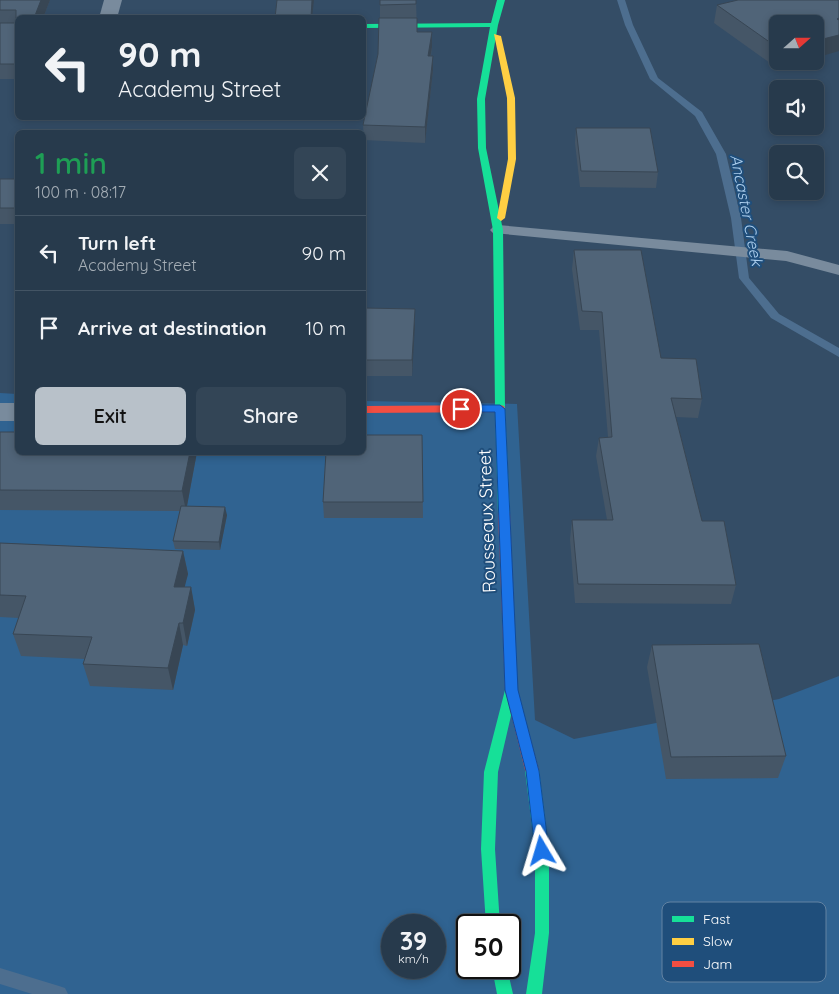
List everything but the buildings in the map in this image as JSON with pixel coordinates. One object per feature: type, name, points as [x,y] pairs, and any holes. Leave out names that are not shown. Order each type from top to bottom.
[{"type":"main road","name":"Rousseaux Street","points":[[501,0],[494,25],[481,99],[482,148],[498,230],[500,409],[511,690],[532,771],[542,851],[542,933],[534,994]]},
{"type":"main road","name":"Rousseaux Street","points":[[494,25],[511,98],[512,158],[498,230]]},
{"type":"main road","points":[[366,26],[494,25]]},
{"type":"main road","points":[[366,410],[500,409]]},
{"type":"main road","name":"Rousseaux Street","points":[[492,914],[488,849],[491,772],[511,690]]},
{"type":"main road","points":[[502,979],[505,994]]},
{"type":"street","points":[[109,15],[112,0]]},
{"type":"street","points":[[0,412],[15,412]]},
{"type":"lane","points":[[498,230],[787,256],[839,270]]},
{"type":"shaded area","points":[[0,393],[15,394],[15,455],[366,455],[366,401],[517,404],[535,720],[574,739],[779,699],[839,676],[839,994],[0,994]]},
{"type":"waterway","name":"Ancaster Creek","points":[[621,0],[629,25],[654,79],[699,114],[721,154],[736,218],[744,278],[775,316],[839,353]]},
{"type":"waterway","name":"Ancaster Creek","points":[[0,976],[59,994]]},
{"type":"traffic: fast","points":[[501,0],[494,25],[481,99],[482,148],[498,230],[500,409],[504,513]]},
{"type":"traffic: fast","points":[[366,26],[494,25]]},
{"type":"traffic: fast","points":[[492,914],[488,849],[491,772],[510,694]]},
{"type":"traffic: fast","points":[[532,770],[542,851],[542,933],[534,994]]},
{"type":"traffic: fast","points":[[502,979],[505,994]]},
{"type":"traffic: slow","points":[[497,36],[511,98],[512,159],[501,218]]},
{"type":"traffic: jam","points":[[366,410],[500,409]]},
{"type":"traffic: jam","points":[[504,513],[511,690],[532,770]]},
{"type":"route","points":[[461,409],[500,409],[511,690],[532,771],[542,851]]}]
